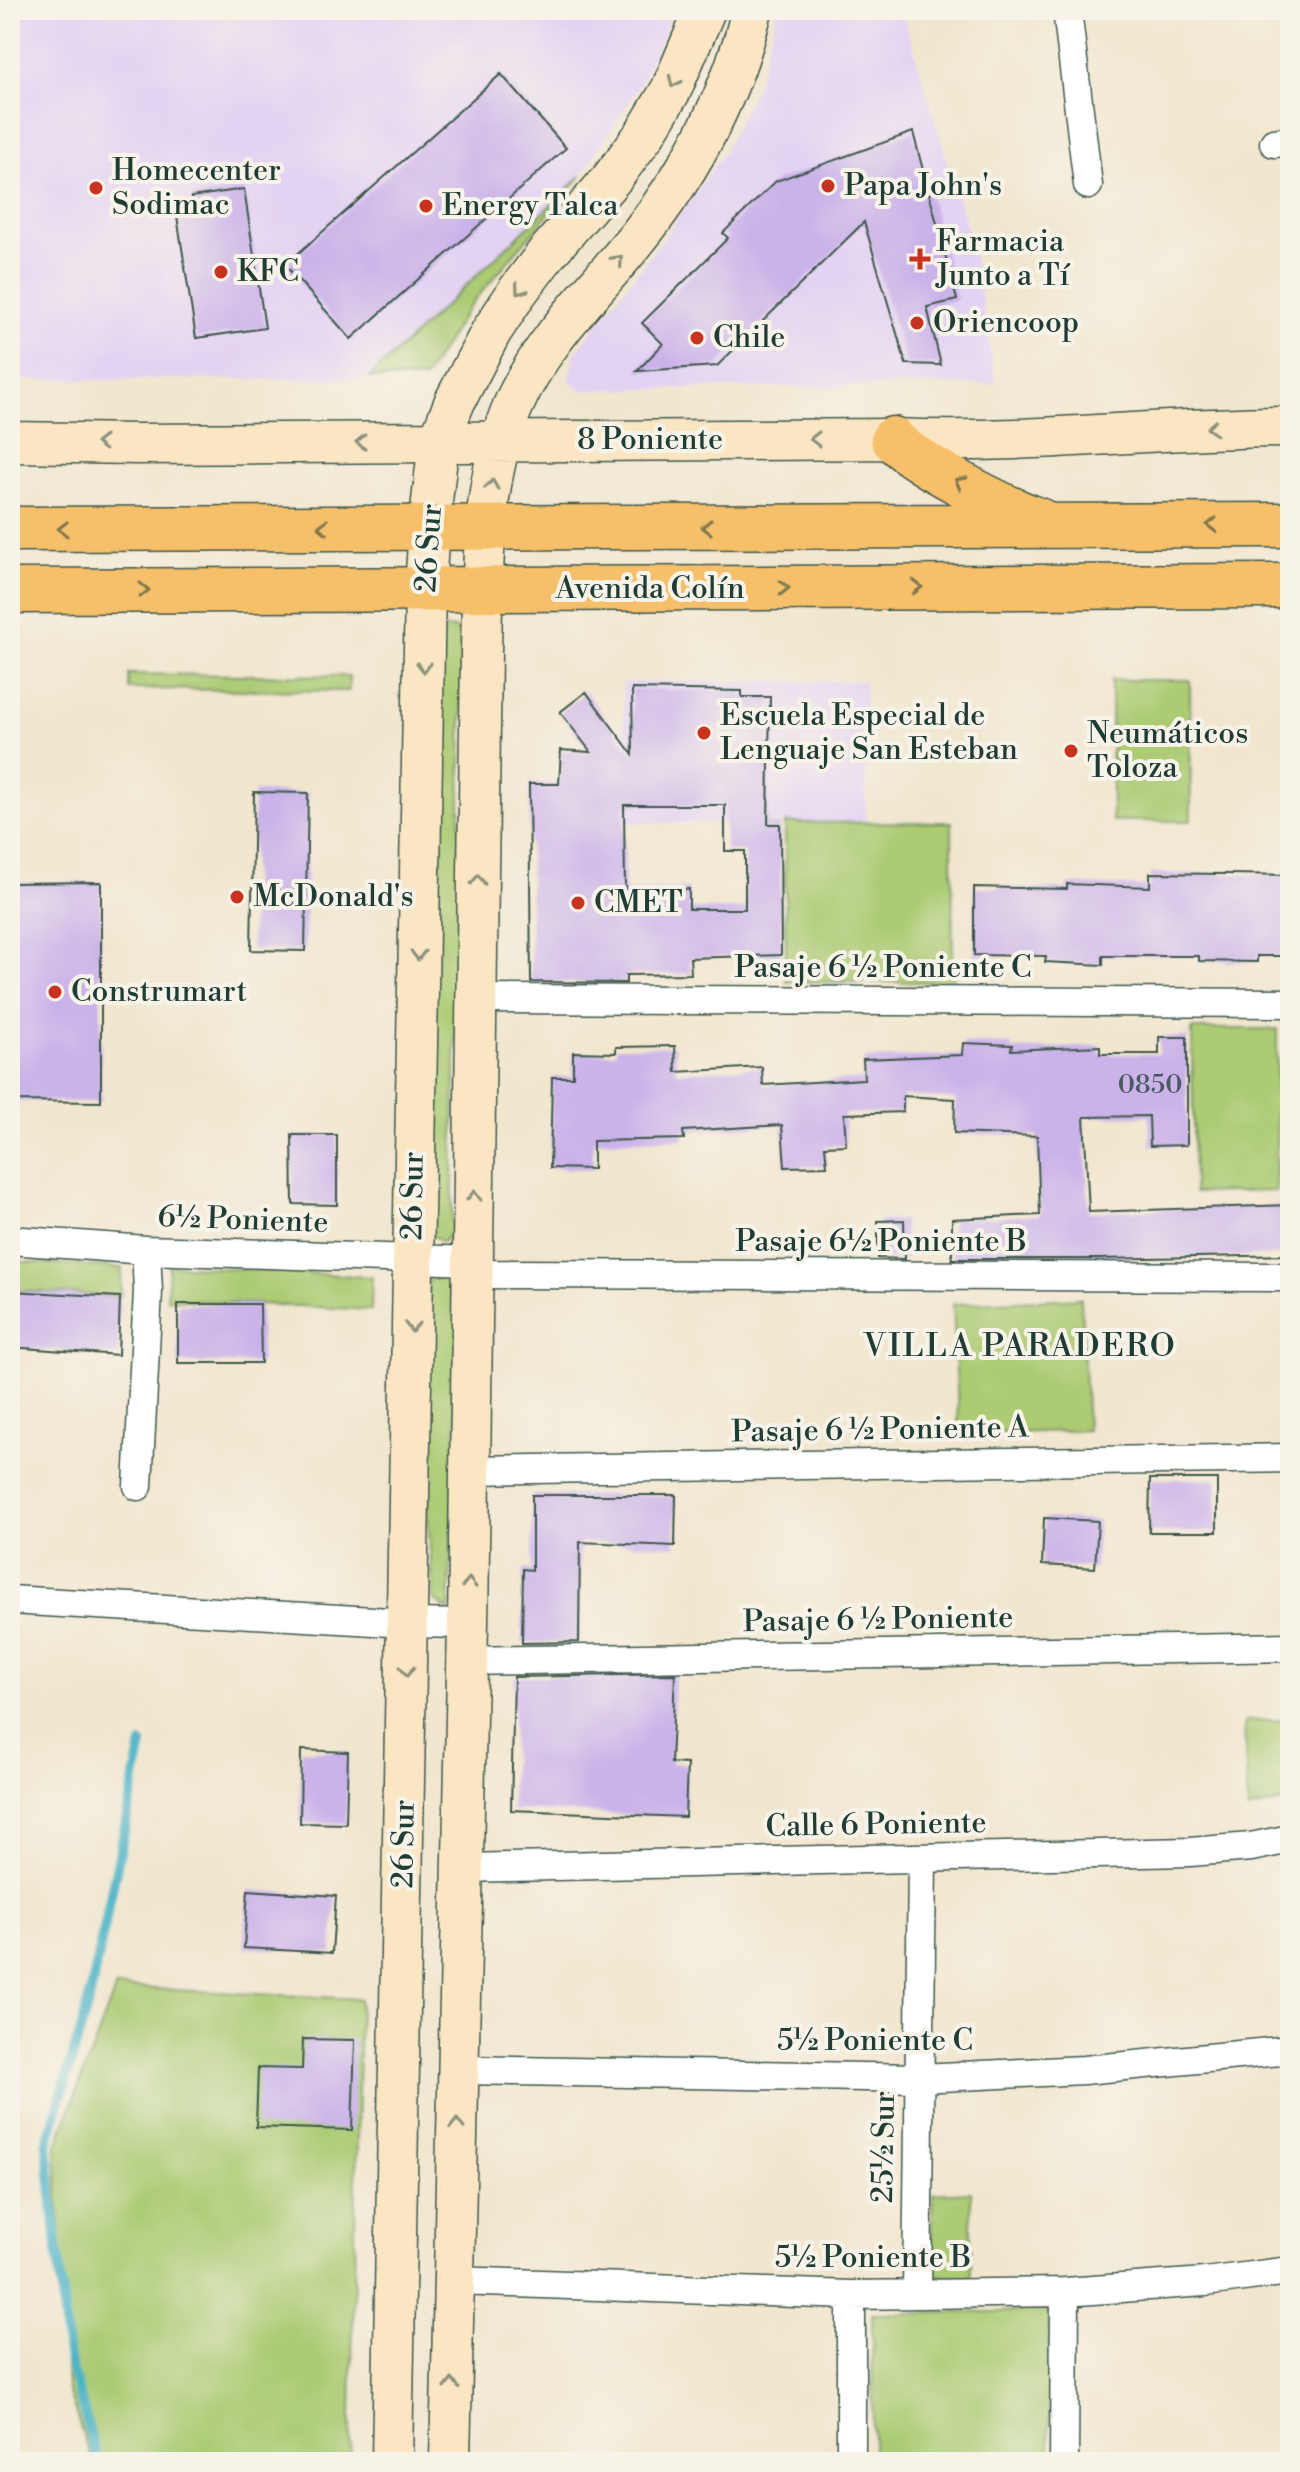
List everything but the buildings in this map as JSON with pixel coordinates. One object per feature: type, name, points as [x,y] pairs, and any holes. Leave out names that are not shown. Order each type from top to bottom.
[{"type":"main road","points":[[893,439],[911,456],[1025,515],[1057,525]]},
{"type":"main road","name":"Avenida Colín","points":[[10,529],[1290,525]]},
{"type":"main road","name":"Avenida Colín","points":[[10,591],[1290,586]]},
{"type":"street","name":"26 Sur","points":[[392,2462],[425,589],[439,441],[473,366],[518,291],[644,135],[671,90],[705,10]]},
{"type":"street","name":"26 Sur","points":[[450,2462],[468,1642],[482,588],[486,528],[499,441],[514,403],[547,348],[585,297],[638,237],[696,156],[722,105],[752,10]]},
{"type":"street","points":[[1067,10],[1088,185]]},
{"type":"street","name":"8 Poniente","points":[[10,442],[991,440],[1230,427],[1290,427]]},
{"type":"street","name":"Pasaje 6 ½ Poniente C","points":[[477,999],[1290,1003]]},
{"type":"street","name":"6½ Poniente","points":[[10,1240],[146,1250],[412,1260],[473,1267]]},
{"type":"street","points":[[138,1486],[148,1291],[146,1250]]},
{"type":"street","name":"Pasaje 6½ Poniente B","points":[[473,1267],[1290,1277]]},
{"type":"street","name":"Pasaje 6 ½ Poniente A","points":[[470,1470],[1290,1458]]},
{"type":"street","name":"Pasaje 6 ½ Poniente","points":[[10,1600],[408,1623],[468,1642],[1290,1647]]},
{"type":"street","points":[[404,1806],[441,1854],[462,1868]]},
{"type":"street","name":"Calle 6 Poniente","points":[[462,1868],[1220,1851],[1290,1839]]},
{"type":"street","name":"25½ Sur","points":[[917,2294],[922,1859]]},
{"type":"street","name":"5½ Poniente C","points":[[459,2070],[920,2078],[1084,2070],[1290,2050]]},
{"type":"street","name":"5½ Poniente B","points":[[454,2281],[851,2295],[1065,2292],[1205,2282],[1290,2271]]},
{"type":"street","points":[[1064,2462],[1065,2292]]},
{"type":"street","points":[[851,2295],[851,2462]]},
{"type":"shaded area","points":[[10,10],[673,10],[658,49],[637,89],[581,176],[467,309],[424,379],[10,380]]},
{"type":"shaded area","points":[[778,10],[902,10],[972,245],[996,384],[582,390],[568,380],[575,353],[672,227],[723,153],[757,83]]},
{"type":"shaded area","name":"Escuela Especial de Lenguaje San Esteban","points":[[865,681],[866,822],[624,823],[623,682]]},
{"type":"green space","points":[[581,176],[467,309],[424,379],[369,378]]},
{"type":"green space","points":[[445,628],[458,629],[463,658],[452,1232],[442,1242],[428,1233],[437,635]]},
{"type":"green space","points":[[129,674],[349,676],[349,691],[129,689]]},
{"type":"green space","points":[[1111,680],[1190,680],[1191,821],[1112,821]]},
{"type":"green space","points":[[952,822],[953,982],[786,982],[785,823]]},
{"type":"green space","points":[[1192,1029],[1277,1029],[1276,1191],[1194,1193]]},
{"type":"green space","points":[[10,1261],[122,1268],[120,1297],[10,1290]]},
{"type":"green space","points":[[169,1265],[372,1277],[371,1310],[167,1299]]},
{"type":"green space","points":[[445,1269],[461,1280],[449,1611],[434,1600],[425,1481],[428,1281]]},
{"type":"green space","points":[[1081,1298],[1087,1430],[959,1435],[953,1304]]},
{"type":"green space","points":[[1290,1720],[1290,1800],[1248,1810],[1244,1721]]},
{"type":"green space","points":[[116,1987],[360,1999],[350,2462],[92,2462],[67,2387],[56,2147]]},
{"type":"green space","points":[[971,2192],[971,2278],[930,2275],[933,2194]]},
{"type":"green space","points":[[1049,2311],[1049,2462],[873,2462],[872,2314]]},
{"type":"waterway","points":[[98,2462],[68,2355],[47,2145],[89,2000],[142,1744]]},
{"type":"place","name":"Papa John's","points":[[828,186]]},
{"type":"place","name":"Homecenter Sodimac","points":[[96,188]]},
{"type":"place","name":"Energy Talca","points":[[426,206]]},
{"type":"place","name":"Farmacia Junto a Tí","points":[[920,259]]},
{"type":"place","name":"KFC","points":[[221,272]]},
{"type":"place","name":"Oriencoop","points":[[917,323]]},
{"type":"place","name":"Chile","points":[[697,338]]},
{"type":"place","name":"Escuela Especial de Lenguaje San Esteban","points":[[704,733]]},
{"type":"place","name":"Neumáticos Toloza","points":[[1071,751]]},
{"type":"place","name":"McDonald's","points":[[237,897]]},
{"type":"place","name":"CMET","points":[[578,903]]},
{"type":"place","name":"Construmart","points":[[55,992]]},
{"type":"district","name":"VILLA PARADERO","points":[[1020,1346]]}]
